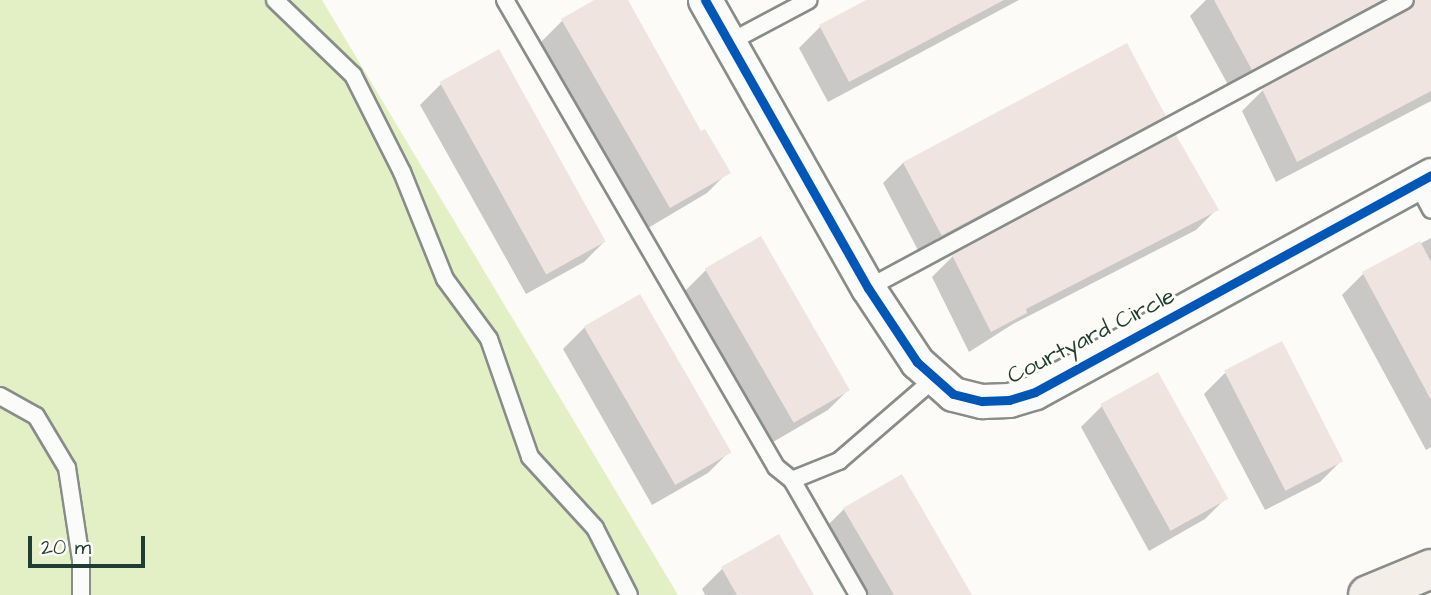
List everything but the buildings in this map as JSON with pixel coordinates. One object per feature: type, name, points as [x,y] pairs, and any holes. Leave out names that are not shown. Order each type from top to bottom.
[{"type":"main road","points":[[1368,595],[1431,569]]},
{"type":"street","name":"Courtyard Circle","points":[[705,0],[869,288],[933,380],[953,394],[982,401],[1009,400],[1035,392],[1426,189]]},
{"type":"lane","points":[[275,0],[353,75],[402,172],[445,279],[489,340],[530,457],[595,528],[629,595]]},
{"type":"lane","points":[[505,0],[776,467],[792,480],[858,595]]},
{"type":"lane","points":[[730,42],[809,0]]},
{"type":"lane","points":[[869,288],[1405,0]]},
{"type":"lane","points":[[792,480],[839,461],[933,380]]},
{"type":"lane","points":[[0,396],[36,416],[67,468],[81,559],[81,595]]},
{"type":"green space","points":[[0,0],[322,0],[678,595],[0,595]]},
{"type":"cycle path","points":[[705,0],[868,288],[917,362],[953,394],[982,401],[1009,400],[1035,392],[1431,175]]}]
